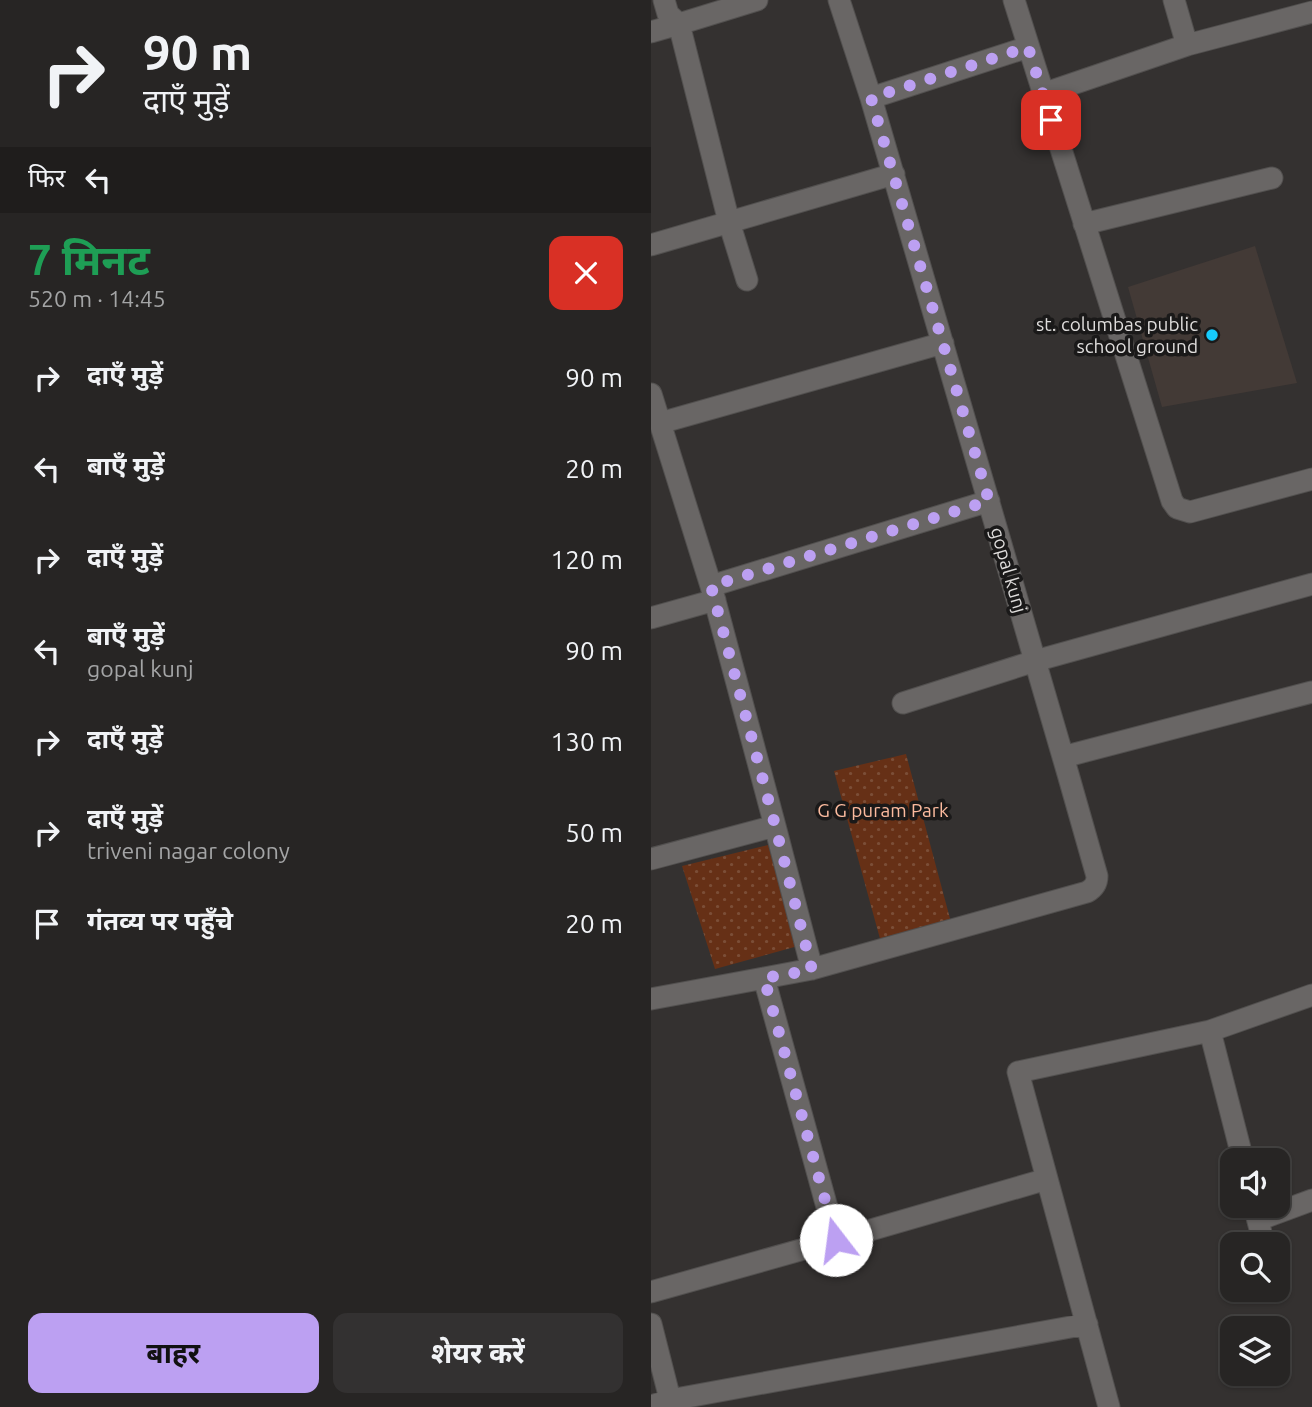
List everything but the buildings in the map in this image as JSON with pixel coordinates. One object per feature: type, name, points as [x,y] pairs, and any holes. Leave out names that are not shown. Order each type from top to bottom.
[{"type":"street","points":[[664,0],[668,14],[679,24],[729,222],[747,280]]},
{"type":"street","points":[[651,32],[757,0]]},
{"type":"street","name":"gopal kunj","points":[[812,970],[1087,892],[1097,882],[894,174],[839,0]]},
{"type":"street","points":[[1014,0],[1172,501],[1177,508],[1190,512],[1312,479]]},
{"type":"street","points":[[1174,0],[1187,45]]},
{"type":"street","points":[[1043,94],[1187,45],[1312,12]]},
{"type":"street","points":[[871,98],[1028,47]]},
{"type":"street","points":[[651,245],[894,174]]},
{"type":"street","points":[[1084,224],[1272,178]]},
{"type":"street","points":[[660,423],[943,343]]},
{"type":"street","points":[[651,394],[713,593],[812,970],[651,999]]},
{"type":"street","points":[[651,618],[713,593],[989,501]]},
{"type":"street","points":[[903,703],[1035,661],[1312,584]]},
{"type":"street","points":[[1063,757],[1312,692]]},
{"type":"street","points":[[651,859],[775,825]]},
{"type":"street","points":[[764,978],[836,1240]]},
{"type":"street","points":[[1109,1407],[1018,1072],[1210,1031],[1312,995]]},
{"type":"street","points":[[1210,1031],[1240,1148]]},
{"type":"street","points":[[651,1292],[1047,1179]]},
{"type":"street","points":[[1290,1205],[1312,1200]]},
{"type":"street","points":[[651,1324],[664,1404],[1087,1324]]},
{"type":"shaded area","name":"st. columbas public school ground","points":[[1255,246],[1297,383],[1162,407],[1128,287]]},
{"type":"green space","name":"G G puram Park","points":[[906,754],[952,926],[882,946],[834,771]]},
{"type":"green space","points":[[768,845],[798,946],[715,969],[682,866]]},
{"type":"place","name":"st. columbas public school ground","points":[[1212,335]]},
{"type":"route","points":[[836,1240],[764,978],[812,970],[711,586],[989,501],[871,98],[1028,47],[1051,120]]}]
